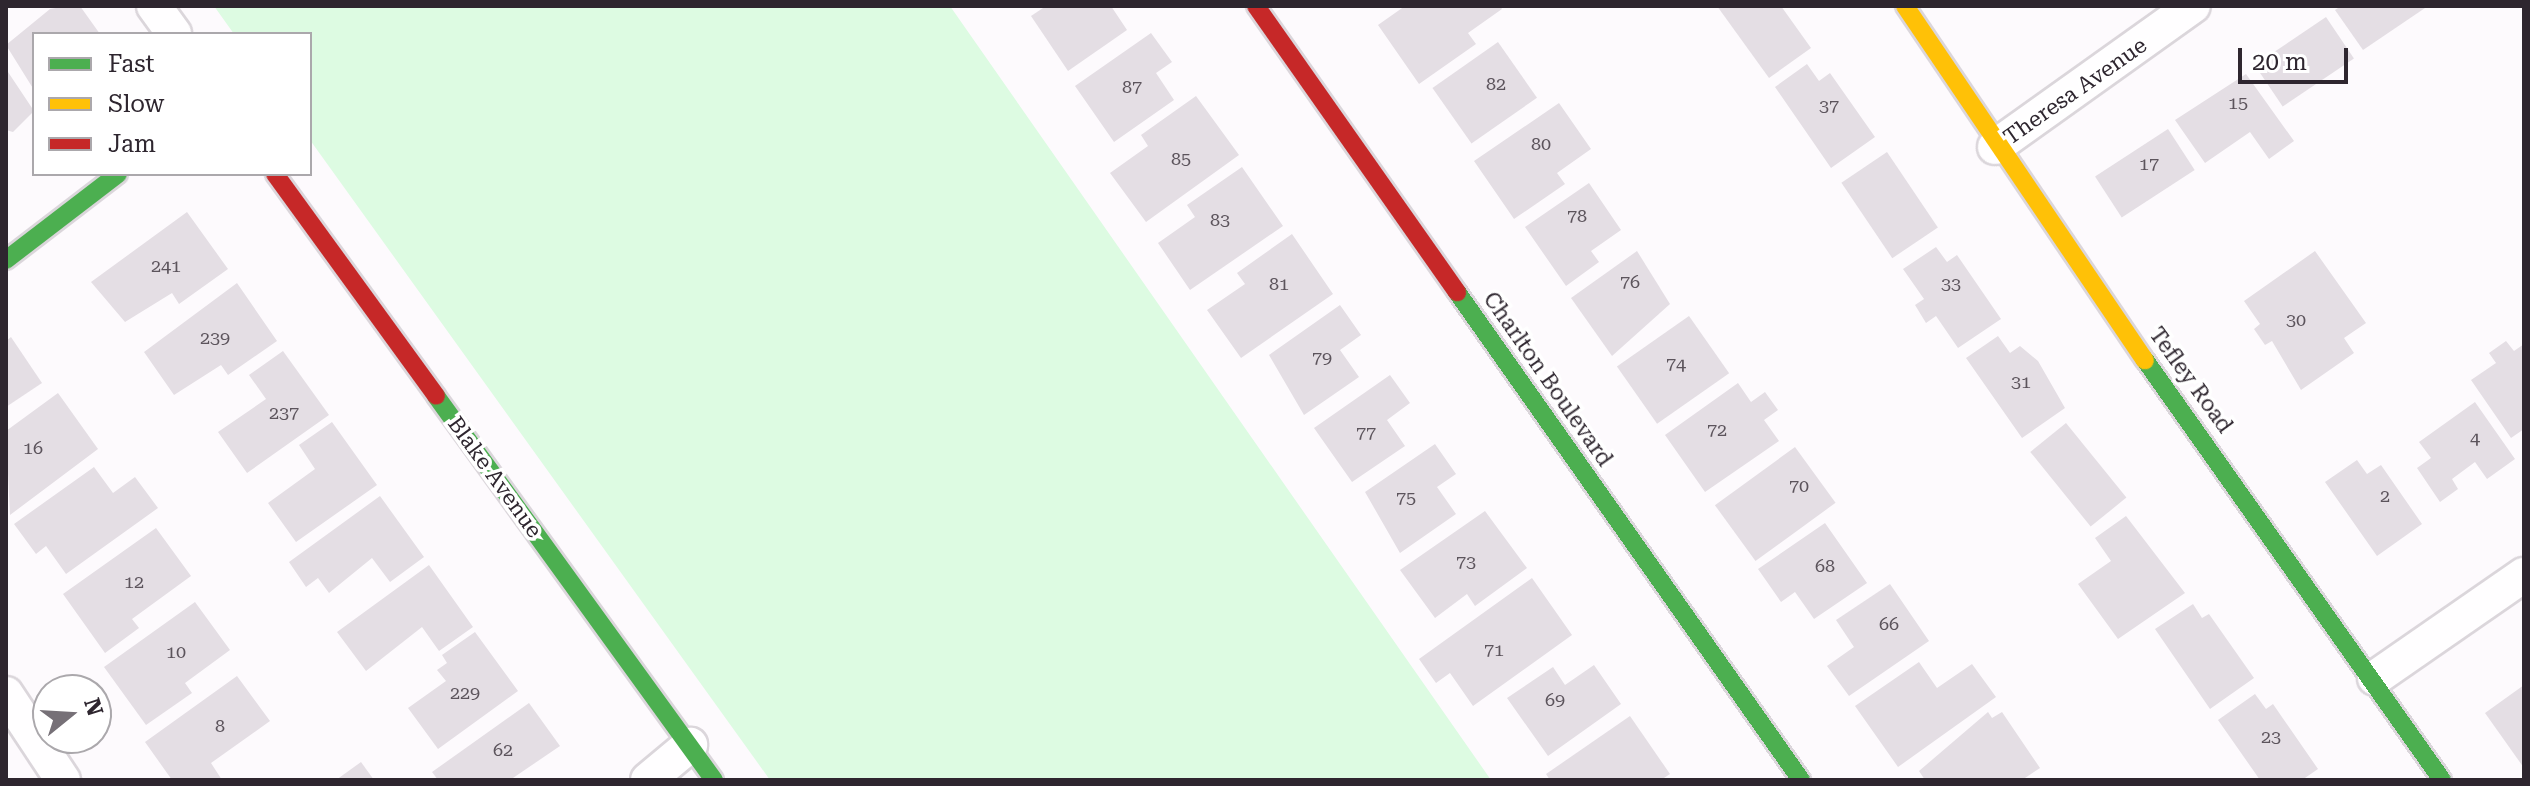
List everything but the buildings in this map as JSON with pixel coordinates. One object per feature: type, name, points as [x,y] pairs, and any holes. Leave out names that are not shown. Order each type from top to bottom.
[{"type":"street","points":[[154,6],[173,32]]},
{"type":"street","name":"Charlton Boulevard","points":[[1256,6],[1801,780]]},
{"type":"street","name":"Tefley Road","points":[[1905,6],[1995,147],[2375,678],[2442,780]]},
{"type":"street","name":"Theresa Avenue","points":[[1995,147],[2193,6]]},
{"type":"street","points":[[6,260],[115,176]]},
{"type":"street","name":"Blake Avenue","points":[[276,176],[714,780]]},
{"type":"street","points":[[2375,678],[2524,575]]},
{"type":"street","points":[[6,694],[63,780]]},
{"type":"street","points":[[648,780],[690,745]]},
{"type":"green space","points":[[214,6],[950,6],[1491,780],[770,780],[312,143],[312,32],[233,32]]},
{"type":"traffic: fast","points":[[6,260],[115,176]]},
{"type":"traffic: fast","points":[[1457,292],[1801,780]]},
{"type":"traffic: fast","points":[[2145,360],[2442,780]]},
{"type":"traffic: fast","points":[[436,396],[714,780]]},
{"type":"traffic: slow","points":[[1905,6],[2145,360]]},
{"type":"traffic: jam","points":[[1256,6],[1457,292]]},
{"type":"traffic: jam","points":[[276,176],[436,396]]}]
